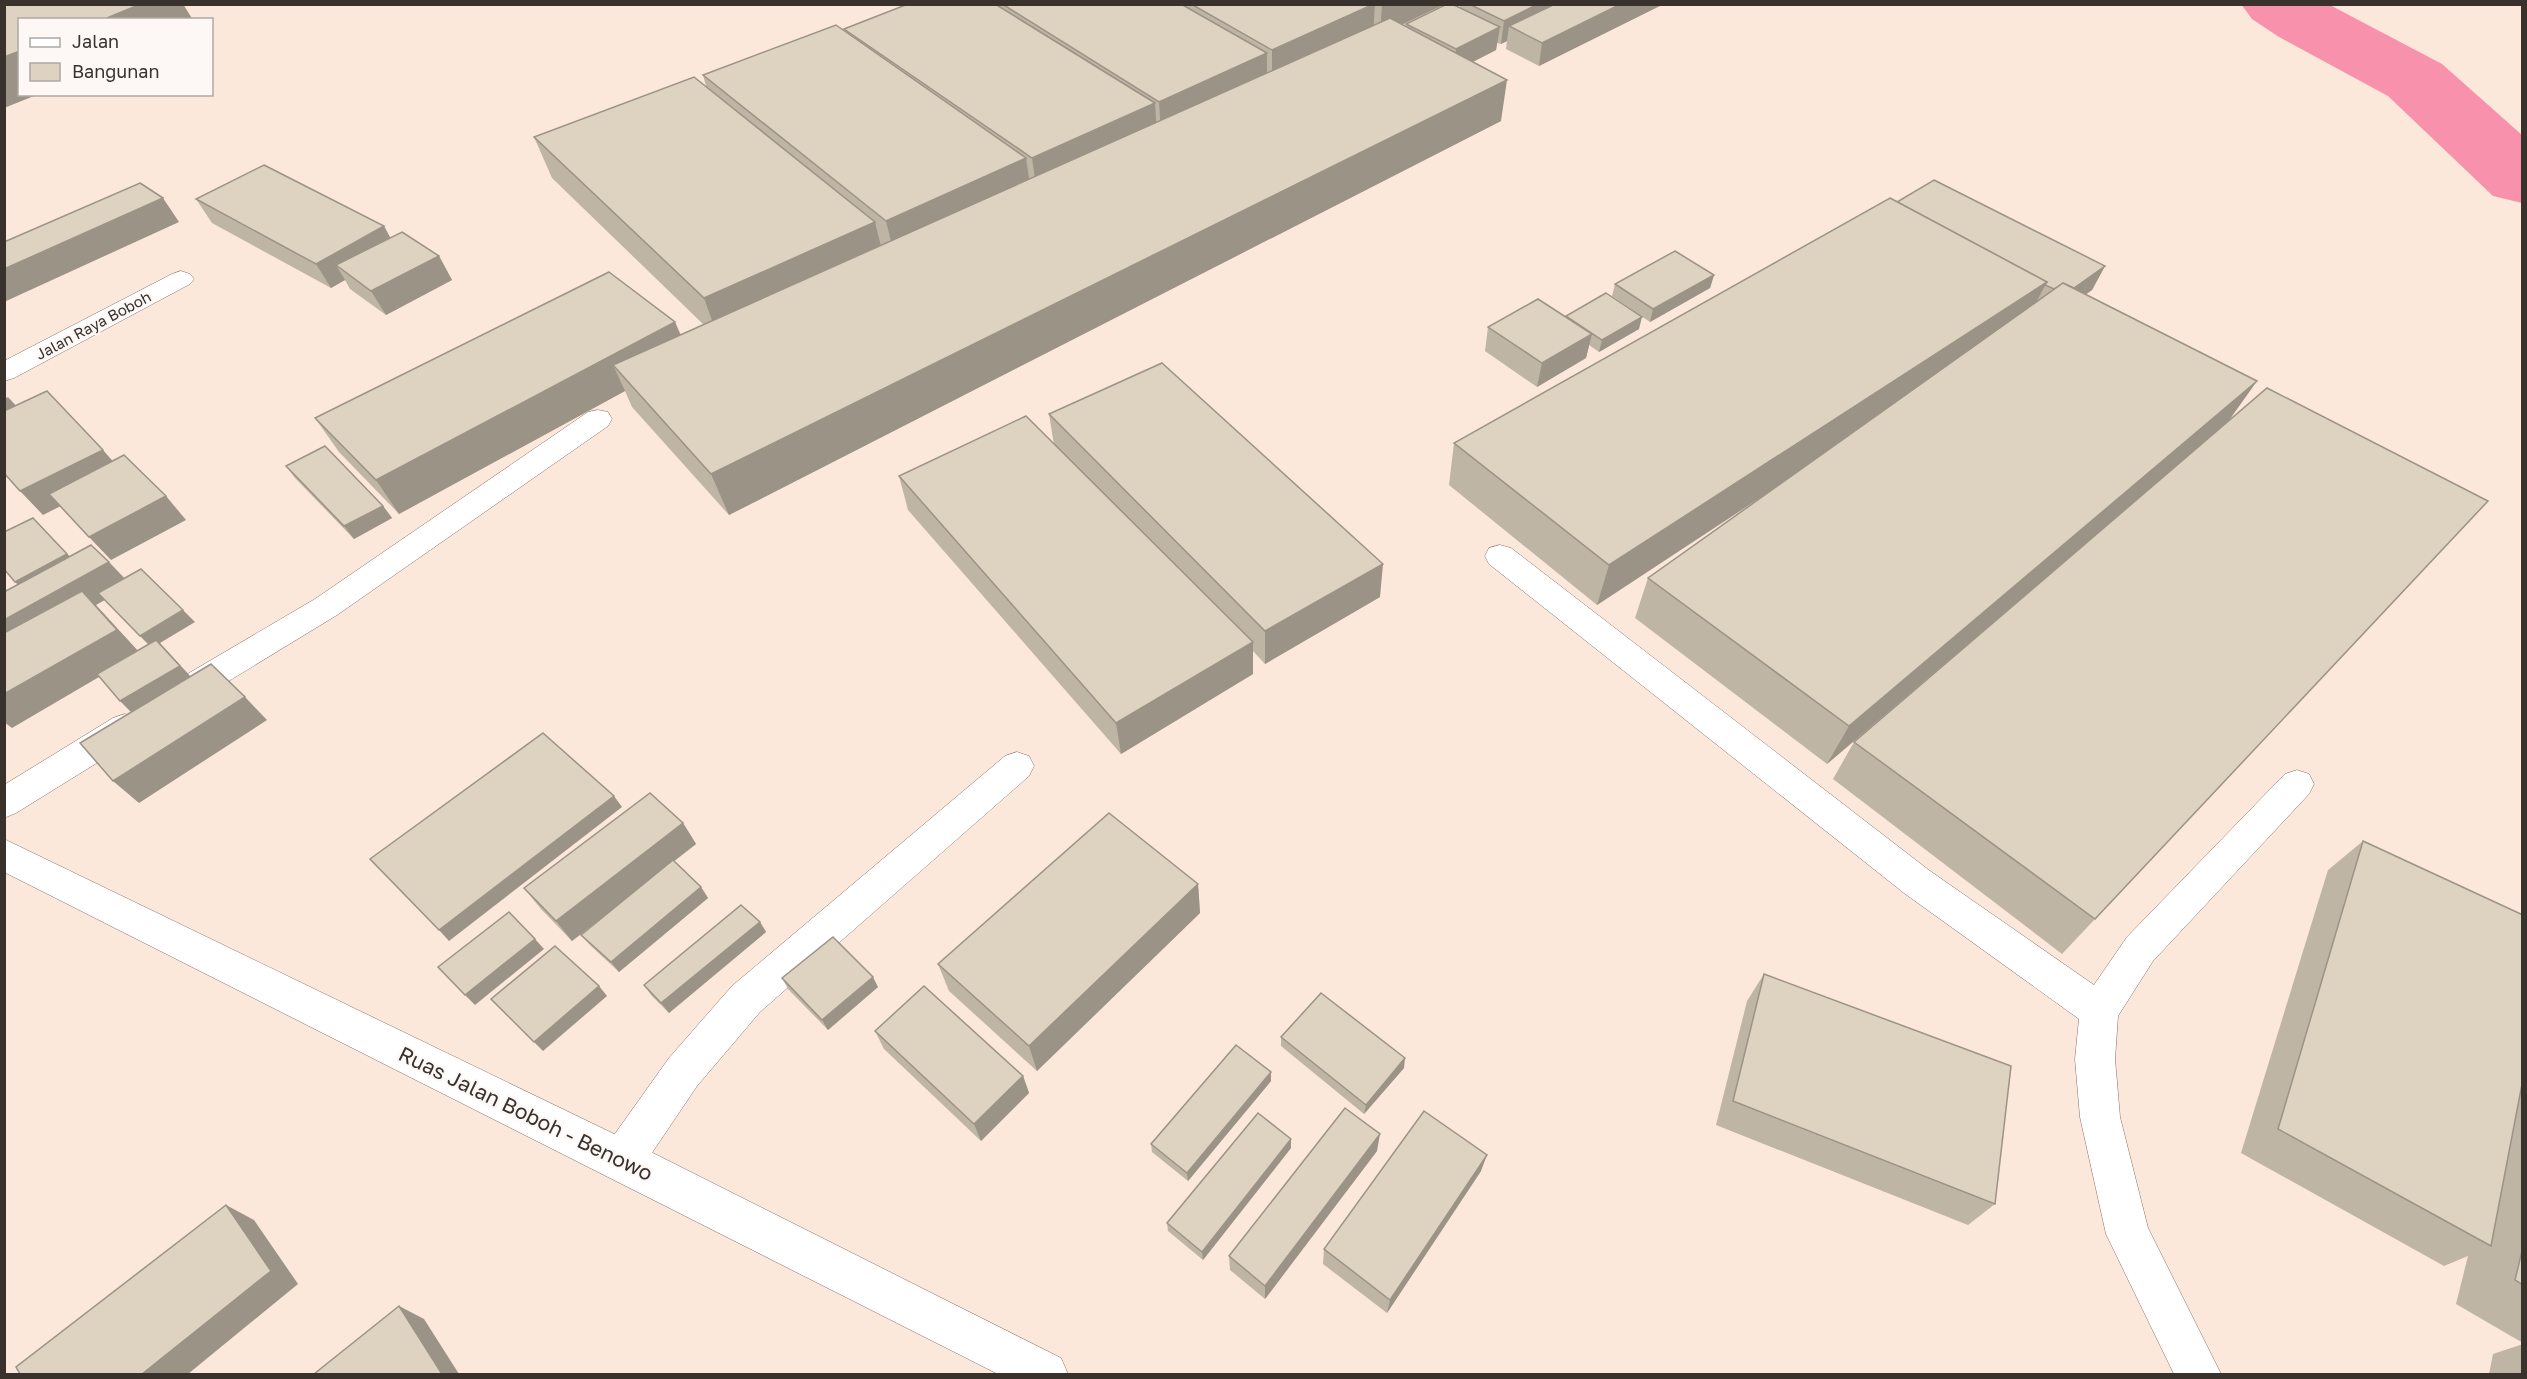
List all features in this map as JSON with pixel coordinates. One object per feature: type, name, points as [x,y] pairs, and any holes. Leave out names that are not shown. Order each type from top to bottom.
[{"type":"main road","name":"Jalan Raya Boboh","points":[[4,372],[181,279]]},
{"type":"main road","points":[[4,803],[326,607],[598,419]]},
{"type":"main road","points":[[1500,556],[1917,882],[2099,1011]]},
{"type":"main road","points":[[622,1160],[683,1072],[746,999],[1017,766]]},
{"type":"main road","points":[[2198,1374],[2128,1234],[2100,1118],[2095,1059],[2099,1011],[2140,949],[2297,784]]},
{"type":"main road","name":"Ruas Jalan Boboh - Benowo","points":[[4,854],[622,1160],[1045,1374]]},
{"type":"building","points":[[4,4],[141,4],[107,18],[18,18],[18,52],[4,57]]},
{"type":"building","points":[[908,4],[995,4],[1155,103],[1032,158],[844,29]]},
{"type":"building","points":[[1002,4],[1181,4],[1267,53],[1159,102]]},
{"type":"building","points":[[1191,4],[1374,4],[1272,50]]},
{"type":"building","points":[[1447,4],[1452,4],[1500,27],[1456,49],[1406,24]]},
{"type":"building","points":[[1469,4],[1538,4],[1504,21]]},
{"type":"building","points":[[1555,4],[1621,4],[1542,43],[1509,26]]},
{"type":"building","points":[[1390,18],[1507,80],[711,474],[613,365]]},
{"type":"building","points":[[836,25],[1026,158],[886,221],[703,75]]},
{"type":"building","points":[[694,77],[875,222],[704,298],[534,137]]},
{"type":"building","points":[[264,165],[384,226],[316,264],[196,199]]},
{"type":"building","points":[[1934,180],[2105,266],[2074,288],[2063,283],[2054,289],[2045,285],[2047,282],[1897,202]]},
{"type":"building","points":[[140,183],[163,198],[4,269],[4,242]]},
{"type":"building","points":[[1890,198],[2047,282],[1609,565],[1454,443]]},
{"type":"building","points":[[402,232],[439,256],[371,291],[336,265]]},
{"type":"building","points":[[1675,251],[1714,275],[1653,309],[1615,284]]},
{"type":"building","points":[[609,272],[675,322],[376,480],[315,418]]},
{"type":"building","points":[[2063,283],[2257,381],[1849,726],[1648,578]]},
{"type":"building","points":[[1606,293],[1642,317],[1602,340],[1566,316]]},
{"type":"building","points":[[1538,299],[1592,334],[1542,363],[1488,327]]},
{"type":"building","points":[[1162,363],[1383,564],[1265,631],[1049,414]]},
{"type":"building","points":[[2267,388],[2488,501],[2095,919],[1854,742]]},
{"type":"building","points":[[47,391],[103,450],[20,491],[4,473],[4,411]]},
{"type":"building","points":[[1026,416],[1253,642],[1116,723],[899,476]]},
{"type":"building","points":[[325,446],[383,506],[344,526],[286,466]]},
{"type":"building","points":[[124,455],[166,496],[89,537],[49,494]]},
{"type":"building","points":[[33,518],[67,554],[15,582],[4,569],[4,532]]},
{"type":"building","points":[[91,545],[109,562],[4,620],[4,592]]},
{"type":"building","points":[[141,569],[183,610],[140,636],[98,593]]},
{"type":"building","points":[[82,591],[117,630],[4,694],[4,633]]},
{"type":"building","points":[[156,640],[180,666],[120,701],[97,674]]},
{"type":"building","points":[[211,664],[245,697],[113,781],[80,743]]},
{"type":"building","points":[[543,733],[614,796],[439,930],[370,859]]},
{"type":"building","points":[[650,793],[683,823],[556,921],[524,888]]},
{"type":"building","points":[[1109,813],[1198,884],[1029,1046],[938,964]]},
{"type":"building","points":[[2363,841],[2523,915],[2523,1079],[2491,1246],[2278,1129]]},
{"type":"building","points":[[673,860],[701,887],[611,962],[581,935]]},
{"type":"building","points":[[741,905],[760,922],[661,1003],[644,985]]},
{"type":"building","points":[[509,912],[535,939],[465,995],[438,967]]},
{"type":"building","points":[[833,937],[873,977],[822,1020],[782,978]]},
{"type":"building","points":[[555,946],[599,986],[534,1042],[491,999]]},
{"type":"building","points":[[1764,974],[2011,1066],[1995,1204],[1733,1101]]},
{"type":"building","points":[[924,986],[1023,1076],[974,1124],[875,1031]]},
{"type":"building","points":[[1321,993],[1405,1058],[1366,1105],[1281,1037]]},
{"type":"building","points":[[1236,1045],[1271,1072],[1187,1173],[1151,1144]]},
{"type":"building","points":[[1345,1108],[1380,1134],[1265,1286],[1229,1256]]},
{"type":"building","points":[[1424,1111],[1487,1155],[1390,1300],[1324,1249]]},
{"type":"building","points":[[1258,1113],[1291,1139],[1202,1252],[1167,1223]]},
{"type":"building","points":[[226,1205],[271,1271],[142,1374],[20,1374],[16,1367]]},
{"type":"building","points":[[2523,1247],[2523,1285],[2515,1280]]},
{"type":"building","points":[[399,1306],[442,1374],[314,1374]]},
{"type":"waterway","points":[[2277,4],[2305,22],[2415,80],[2522,178]]}]
